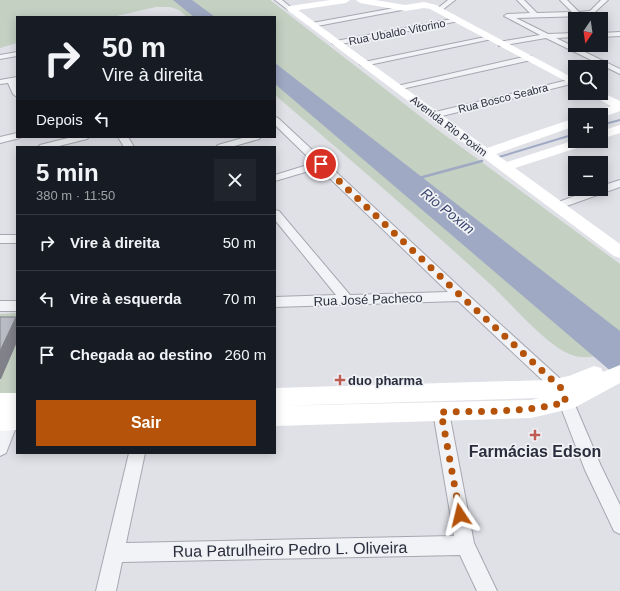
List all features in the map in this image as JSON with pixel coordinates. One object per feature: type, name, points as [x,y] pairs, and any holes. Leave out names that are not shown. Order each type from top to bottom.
[{"type":"street","name":"Avenida Rio Poxim","points":[[278,0],[620,252]]},
{"type":"street","points":[[290,9],[346,0]]},
{"type":"street","points":[[360,0],[405,8]]},
{"type":"street","points":[[439,10],[452,0]]},
{"type":"street","points":[[520,0],[535,15]]},
{"type":"street","points":[[563,0],[575,12]]},
{"type":"street","points":[[592,12],[604,0]]},
{"type":"street","points":[[312,25],[405,8],[427,6],[439,10],[568,79]]},
{"type":"street","points":[[568,15],[507,16],[594,60]]},
{"type":"street","name":"Rua Ubaldo Vitorino","points":[[336,43],[457,20]]},
{"type":"street","points":[[608,35],[620,34]]},
{"type":"street","points":[[502,44],[547,36],[568,35]]},
{"type":"street","points":[[364,64],[490,38]]},
{"type":"street","points":[[0,57],[16,54]]},
{"type":"street","points":[[397,88],[528,58]]},
{"type":"street","points":[[608,65],[620,62]]},
{"type":"street","points":[[608,67],[620,72]]},
{"type":"street","points":[[0,82],[14,79],[16,89]]},
{"type":"street","name":"Rua Bosco Seabra","points":[[434,115],[568,83]]},
{"type":"street","points":[[608,100],[620,107]]},
{"type":"street","points":[[608,111],[620,107]]},
{"type":"street","points":[[485,153],[568,124]]},
{"type":"street","points":[[608,133],[620,129]]},
{"type":"street","points":[[280,130],[321,164],[563,395],[620,525]]},
{"type":"street","points":[[0,140],[16,136]]},
{"type":"street","points":[[46,146],[80,138]]},
{"type":"street","points":[[224,146],[252,138]]},
{"type":"street","points":[[504,167],[568,146]]},
{"type":"street","points":[[276,178],[321,164]]},
{"type":"street","points":[[557,206],[620,183]]},
{"type":"street","points":[[276,214],[347,300]]},
{"type":"street","points":[[0,239],[16,239]]},
{"type":"street","name":"Rua José Pacheco","points":[[276,302],[461,296]]},
{"type":"street","points":[[0,306],[16,306]]},
{"type":"street","points":[[276,416],[531,409],[606,377],[620,361]]},
{"type":"street","points":[[276,397],[563,395]]},
{"type":"street","points":[[441,412],[465,545],[487,591]]},
{"type":"street","points":[[0,448],[9,413]]},
{"type":"street","points":[[106,591],[137,454]]},
{"type":"street","name":"Rua Patrulheiro Pedro L. Oliveira","points":[[114,553],[465,545]]},
{"type":"green space","points":[[0,0],[270,0],[438,130],[620,264],[620,345],[597,356],[579,357],[562,350],[551,343],[490,284],[437,236],[276,96],[276,16],[186,16],[179,10],[170,7],[156,7],[116,16],[16,16],[16,43],[0,48]]},
{"type":"green space","points":[[16,313],[16,397],[0,397],[0,314]]},
{"type":"water","points":[[173,0],[192,0],[214,16],[193,16]]},
{"type":"water","name":"Rio Poxim","points":[[276,64],[620,331],[620,379],[276,85]]},
{"type":"building","points":[[0,317],[16,317],[0,351]]},
{"type":"waterway","points":[[608,123],[620,120]]},
{"type":"waterway","points":[[499,157],[568,136]]},
{"type":"waterway","points":[[419,178],[482,161]]},
{"type":"place","name":"duo pharma","points":[[340,380]]},
{"type":"place","name":"Farmácias Edson","points":[[535,435]]},
{"type":"route","points":[[321,164],[561,388],[566,402],[551,406],[531,409],[441,412],[460,515]]}]
